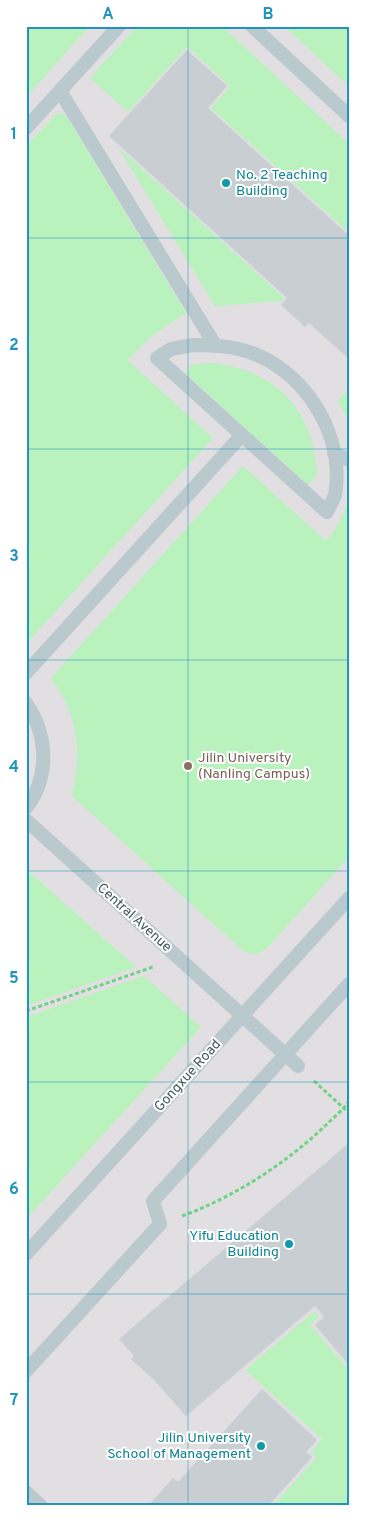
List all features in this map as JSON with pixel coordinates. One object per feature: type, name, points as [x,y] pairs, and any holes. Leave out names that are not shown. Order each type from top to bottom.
[{"type":"lane","points":[[26,128],[119,26]]},
{"type":"lane","points":[[252,26],[349,116]]},
{"type":"lane","points":[[60,91],[215,345]]},
{"type":"lane","points":[[193,345],[215,345],[236,348],[257,355],[276,365],[294,379],[320,413],[329,433],[334,453],[336,475],[334,497],[327,512],[242,435],[157,358],[171,349],[193,345]]},
{"type":"lane","points":[[26,674],[242,435]]},
{"type":"lane","points":[[334,453],[349,460]]},
{"type":"lane","points":[[26,703],[33,713],[40,730],[44,748],[43,767],[39,785],[26,808]]},
{"type":"lane","name":"Central Avenue","points":[[26,820],[298,1066]]},
{"type":"lane","name":"Gongxue Road","points":[[26,1254],[349,898]]},
{"type":"lane","points":[[26,1371],[160,1224],[153,1201],[349,984]]},
{"type":"lane","points":[[26,1492],[41,1506]]},
{"type":"path","points":[[26,1011],[178,958]]},
{"type":"path","points":[[328,1094],[349,1113]]},
{"type":"path","points":[[160,1224],[190,1213],[248,1183],[282,1161],[314,1136],[349,1101]]},
{"type":"shaded area","name":"Jilin University (Nanling Campus)","points":[[26,26],[349,26],[349,1506],[26,1506]]},
{"type":"green space","points":[[26,26],[90,26],[26,97]]},
{"type":"green space","points":[[137,26],[222,26],[349,144],[349,226],[346,230],[211,108],[230,86],[187,47],[128,112],[90,78]]},
{"type":"green space","points":[[284,26],[349,26],[349,86]]},
{"type":"green space","points":[[57,113],[64,114],[67,117],[186,313],[153,335],[127,360],[213,438],[26,644],[26,146]]},
{"type":"green space","points":[[118,147],[284,298],[282,301],[215,306]]},
{"type":"green space","points":[[213,363],[236,367],[256,375],[273,385],[288,398],[300,413],[314,452],[317,475],[308,485],[185,373],[193,364]]},
{"type":"green space","points":[[349,389],[349,422],[338,401]]},
{"type":"green space","points":[[243,466],[326,541],[340,520],[349,497],[349,857],[267,948],[255,954],[242,950],[72,796],[77,763],[76,734],[68,707],[51,678]]},
{"type":"green space","points":[[26,869],[136,967],[26,1006]]},
{"type":"green space","points":[[144,976],[201,1027],[26,1219],[26,1017]]},
{"type":"green space","points":[[315,1311],[319,1317],[310,1325],[349,1370],[349,1506],[273,1506],[317,1457],[311,1452],[322,1439],[245,1370]]},
{"type":"building","name":"No. 2 Teaching Building","points":[[187,50],[227,86],[208,108],[346,233],[349,230],[349,359],[309,323],[305,327],[281,305],[287,298],[109,136]]},
{"type":"building","name":"Yifu Education Building","points":[[349,1143],[349,1365],[315,1325],[324,1317],[315,1306],[186,1416],[155,1381],[131,1359],[134,1356],[119,1339]]},
{"type":"building","name":"Jilin University School of Management","points":[[262,1389],[317,1440],[306,1452],[312,1457],[268,1506],[148,1506],[173,1478],[178,1482]]},
{"type":"place","name":"No. 2 Teaching Building","points":[[226,183]]},
{"type":"place","name":"Jilin University (Nanling Campus)","points":[[188,766]]},
{"type":"place","name":"Yifu Education Building","points":[[289,1244]]},
{"type":"place","name":"Jilin University School of Management","points":[[261,1446]]}]
